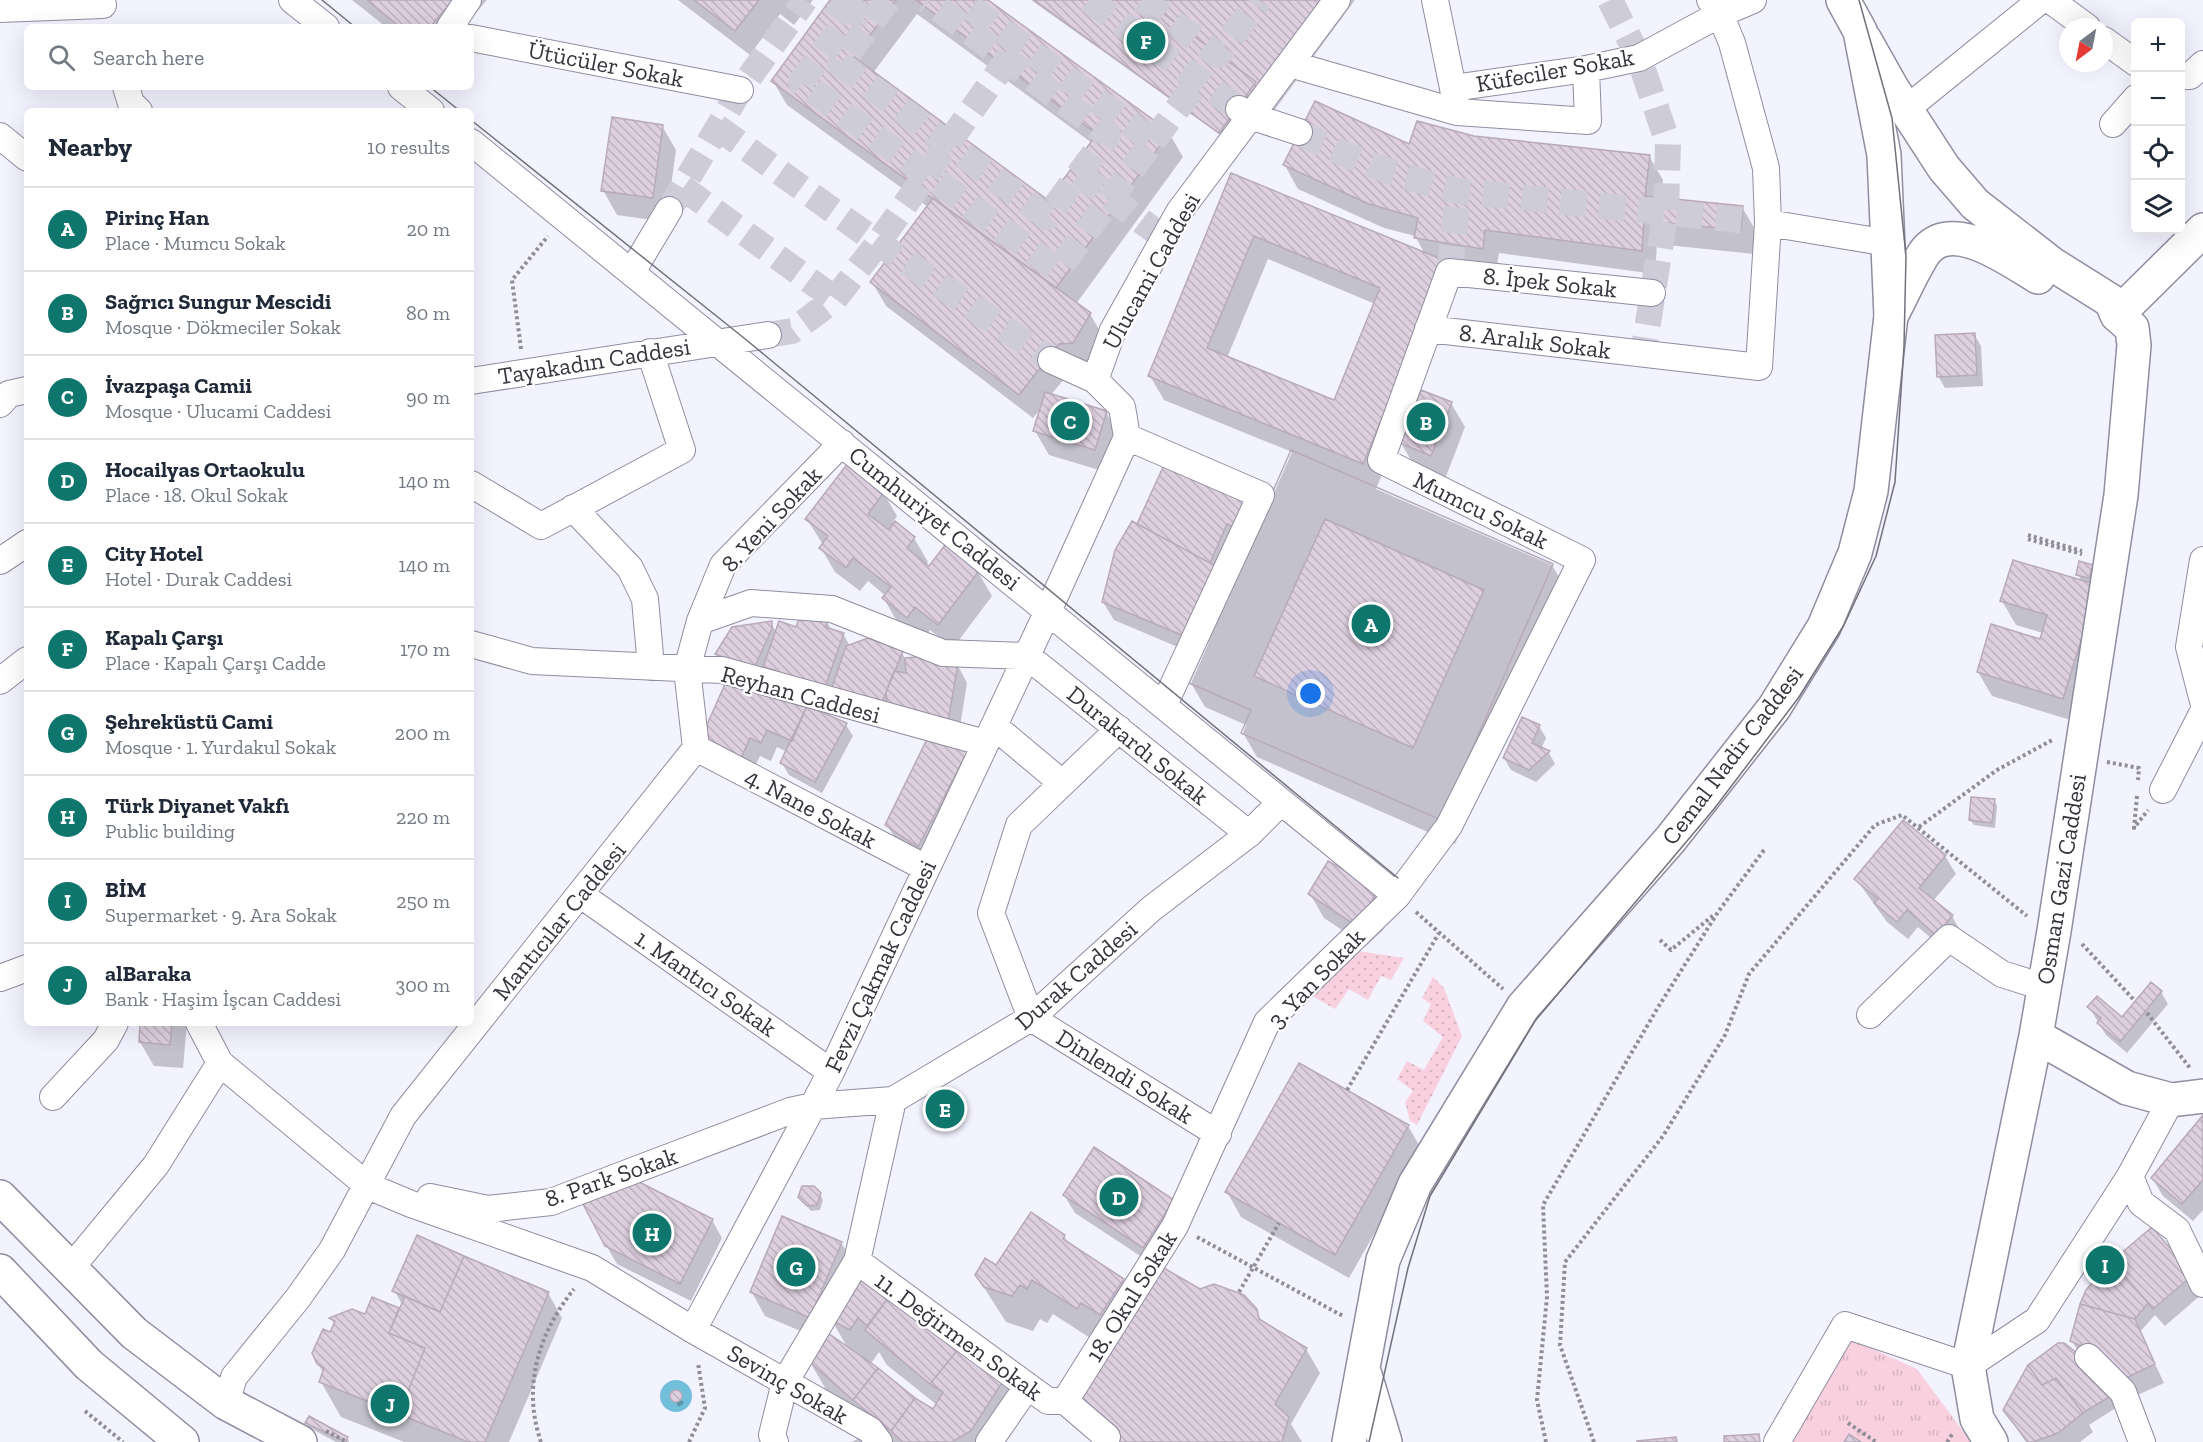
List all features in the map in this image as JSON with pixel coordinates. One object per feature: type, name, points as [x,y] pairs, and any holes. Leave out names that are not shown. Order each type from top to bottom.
[{"type":"main road","name":"Osman Gazi Caddesi","points":[[1843,0],[1905,110],[1944,168],[1975,204],[2052,264],[2111,301],[2117,315],[2132,328],[2132,373],[2121,495],[2086,720],[2036,1036],[1968,1366],[1977,1419],[1991,1442]]},
{"type":"main road","name":"Cemal Nadir Caddesi","points":[[1349,1442],[1383,1260],[1416,1184],[1523,1007],[1703,800],[1774,708],[1824,627],[1855,553],[1871,491],[1892,316],[1884,156],[1860,31]]},
{"type":"main road","points":[[1892,316],[1924,252],[1944,240],[1965,239],[1988,248],[2097,312],[2117,315],[2203,230]]},
{"type":"main road","points":[[2036,1036],[2127,1088],[2171,1100],[2200,1086]]},
{"type":"main road","points":[[0,1197],[134,1333],[226,1403],[300,1442]]},
{"type":"main road","points":[[0,1271],[89,1365],[182,1442]]},
{"type":"main road","name":"Cemal Nadir Caddesi","points":[[1364,1370],[1385,1442]]},
{"type":"street","points":[[291,0],[322,24]]},
{"type":"street","points":[[452,24],[468,0]]},
{"type":"street","name":"Ulucami Caddesi","points":[[1127,437],[1122,406],[1095,380],[1113,330],[1179,212],[1244,112],[1290,64],[1337,0]]},
{"type":"street","points":[[1435,0],[1455,100]]},
{"type":"street","name":"Küfeciler Sokak","points":[[1455,100],[1640,58],[1715,7],[1752,0]]},
{"type":"street","points":[[1905,110],[2041,0]]},
{"type":"street","points":[[2050,0],[2074,18]]},
{"type":"street","points":[[1715,7],[1737,61],[1766,168],[1768,223],[1888,243]]},
{"type":"street","points":[[0,9],[105,11]]},
{"type":"street","name":"Ütücüler Sokak","points":[[474,39],[740,90]]},
{"type":"street","points":[[2113,46],[2131,59]]},
{"type":"street","points":[[1290,64],[1455,100],[1588,121],[1586,69]]},
{"type":"street","points":[[2185,76],[2190,76],[2203,64]]},
{"type":"street","points":[[127,90],[131,103],[136,108]]},
{"type":"street","points":[[407,90],[428,108]]},
{"type":"street","points":[[2113,124],[2131,104]]},
{"type":"street","points":[[1244,112],[1299,132]]},
{"type":"street","points":[[0,136],[24,156]]},
{"type":"street","name":"Cumhuriyet Caddesi","points":[[474,144],[842,443],[1052,603],[1164,705],[1280,803],[1397,896]]},
{"type":"street","points":[[632,272],[669,210]]},
{"type":"street","name":"8. Aralık Sokak","points":[[1428,329],[1759,367],[1768,223]]},
{"type":"street","name":"8. İpek Sokak","points":[[1428,329],[1449,272],[1652,293]]},
{"type":"street","name":"Mumcu Sokak","points":[[1428,329],[1381,460],[1582,560]]},
{"type":"street","name":"Tayakadın Caddesi","points":[[474,380],[768,334]]},
{"type":"street","points":[[474,486],[540,526],[682,450],[650,352]]},
{"type":"street","points":[[1051,360],[1095,380]]},
{"type":"street","points":[[1052,603],[1127,437],[1261,495],[1164,705]]},
{"type":"street","name":"8. Yeni Sokak","points":[[687,669],[700,621],[723,565],[842,443]]},
{"type":"street","points":[[573,508],[630,568],[645,599],[651,667]]},
{"type":"street","points":[[0,561],[24,545]]},
{"type":"street","name":"3. Yan Sokak","points":[[1218,1134],[1267,1022],[1397,896],[1449,826],[1582,560]]},
{"type":"street","points":[[2203,560],[2189,647],[2203,701]]},
{"type":"street","points":[[700,621],[751,603],[832,609],[943,653],[1027,656]]},
{"type":"street","name":"Fevzi Çakmak Caddesi","points":[[693,1330],[831,1072],[1052,603]]},
{"type":"street","name":"Reyhan Caddesi","points":[[474,645],[532,662],[722,670],[989,734]]},
{"type":"street","name":"Durakardı Sokak","points":[[1027,656],[1249,834]]},
{"type":"street","points":[[0,681],[24,662]]},
{"type":"street","points":[[687,669],[696,748]]},
{"type":"street","points":[[2163,790],[2203,712]]},
{"type":"street","points":[[1031,1018],[991,913],[1018,825],[1119,729]]},
{"type":"street","points":[[989,734],[1062,783]]},
{"type":"street","name":"4. Nane Sokak","points":[[696,748],[926,868]]},
{"type":"street","name":"Mantıcılar Caddesi","points":[[226,1403],[234,1377],[326,1260],[368,1186],[403,1116],[696,748]]},
{"type":"street","name":"Durak Caddesi","points":[[813,1106],[893,1101],[1031,1018],[1151,909],[1249,834],[1280,803]]},
{"type":"street","name":"1. Mantıcı Sokak","points":[[581,895],[831,1072]]},
{"type":"street","points":[[1870,1015],[1949,938],[2002,974],[2043,987]]},
{"type":"street","points":[[0,978],[24,969]]},
{"type":"street","name":"Dinlendi Sokak","points":[[1031,1018],[1218,1134]]},
{"type":"street","points":[[53,1096],[106,1040],[113,1026]]},
{"type":"street","points":[[201,1026],[220,1063],[368,1186],[411,1204],[592,1268],[693,1330]]},
{"type":"street","points":[[70,1269],[156,1165],[220,1063]]},
{"type":"street","points":[[1777,1442],[1845,1325],[1968,1366],[2037,1320],[2130,1176],[2171,1100]]},
{"type":"street","points":[[775,1442],[772,1435],[785,1382],[857,1261],[893,1101]]},
{"type":"street","name":"8. Park Sokak","points":[[368,1186],[488,1209],[550,1202],[790,1111],[813,1106]]},
{"type":"street","name":"18. Okul Sokak","points":[[1065,1401],[1175,1226],[1218,1134]]},
{"type":"street","points":[[2130,1176],[2141,1203],[2177,1230],[2203,1284]]},
{"type":"street","name":"11. Değirmen Sokak","points":[[857,1261],[1027,1387],[1048,1401],[1065,1401]]},
{"type":"street","name":"Sevinç Sokak","points":[[693,1330],[870,1430],[879,1442]]},
{"type":"street","points":[[2088,1357],[2123,1392],[2142,1442]]},
{"type":"street","points":[[989,1442],[1027,1387]]},
{"type":"street","points":[[1065,1401],[1107,1437],[1105,1442]]},
{"type":"path","points":[[525,372],[512,280],[564,217]]},
{"type":"path","points":[[2028,537],[2092,556]]},
{"type":"path","points":[[1919,827],[1997,770],[2086,720]]},
{"type":"path","points":[[1594,1442],[1560,1345],[1565,1262],[1663,1136],[1725,1035],[1749,974],[1875,825],[1902,815],[2034,922]]},
{"type":"path","points":[[1546,1442],[1537,1400],[1547,1297],[1543,1205],[1592,1118],[1718,912],[1764,849]]},
{"type":"path","points":[[1397,896],[1523,1007]]},
{"type":"path","points":[[1660,940],[1671,950],[1718,912]]},
{"type":"path","points":[[1347,1090],[1439,933]]},
{"type":"path","points":[[2081,943],[2134,1000]]},
{"type":"path","points":[[2147,1013],[2200,1086]]},
{"type":"path","points":[[1239,1292],[1279,1223]]},
{"type":"path","points":[[1175,1226],[1371,1331]]},
{"type":"path","points":[[540,1442],[533,1419],[531,1392],[538,1354],[555,1316],[592,1268]]},
{"type":"path","points":[[689,1442],[705,1408],[693,1330]]},
{"type":"path","points":[[85,1411],[123,1442]]},
{"type":"path","points":[[1848,1423],[1876,1442]]},
{"type":"green space","points":[[1358,951],[1404,958],[1391,980],[1381,976],[1368,1000],[1349,989],[1335,1009],[1312,996],[1333,967]]},
{"type":"green space","points":[[1433,977],[1444,988],[1462,1036],[1417,1125],[1410,1121],[1405,1102],[1413,1091],[1397,1079],[1407,1061],[1424,1070],[1443,1037],[1423,1021],[1431,1004],[1422,998]]},
{"type":"green space","points":[[1844,1336],[1917,1369],[1971,1442],[1785,1442]]},
{"type":"water","points":[[676,1380],[687,1385],[692,1396],[687,1407],[676,1412],[665,1407],[660,1396],[665,1385]]},
{"type":"building","points":[[367,0],[453,0],[433,24],[396,24]]},
{"type":"building","points":[[694,0],[759,0],[735,31]]},
{"type":"building","points":[[830,0],[896,0],[854,57],[1048,200],[1097,134],[916,0],[988,0],[1170,132],[1056,288],[771,81]]},
{"type":"building","points":[[1034,0],[1145,0],[1256,82],[1219,133]]},
{"type":"building","points":[[1145,0],[1324,0],[1251,100],[1246,96],[1256,82]]},
{"type":"building","points":[[1315,101],[1409,144],[1417,121],[1474,136],[1650,155],[1645,196],[1743,206],[1741,230],[1644,221],[1642,251],[1485,230],[1483,249],[1414,238],[1418,218],[1369,204],[1283,165]]},
{"type":"building","points":[[612,117],[663,125],[653,198],[601,191]]},
{"type":"building","points":[[1231,173],[1446,261],[1363,464],[1148,376]],"holes":[[[1254,236],[1380,288],[1334,400],[1207,348]]]},
{"type":"building","points":[[933,198],[1091,313],[1073,343],[1059,344],[1019,395],[870,282]]},
{"type":"building","points":[[1975,333],[1977,375],[1937,377],[1935,335]]},
{"type":"building","points":[[1421,390],[1452,402],[1431,456],[1400,443]]},
{"type":"building","points":[[1045,392],[1107,411],[1095,450],[1033,431]]},
{"type":"building","points":[[1291,450],[1553,564],[1441,820],[1241,733],[1251,710],[1189,683]],"holes":[[[1325,519],[1484,590],[1413,748],[1254,676]]]},
{"type":"building","points":[[1291,450],[1553,564],[1441,820],[1241,733],[1251,710],[1189,683]]},
{"type":"building","points":[[848,463],[885,491],[868,514],[889,530],[895,521],[915,537],[907,548],[929,566],[945,545],[979,571],[938,625],[915,607],[907,618],[882,598],[891,587],[853,558],[846,568],[819,548],[828,536],[805,519]]},
{"type":"building","points":[[1164,465],[1246,501],[1234,527],[1227,524],[1210,563],[1137,524]]},
{"type":"building","points":[[1132,521],[1223,570],[1189,638],[1102,602],[1115,550]]},
{"type":"building","points":[[2013,560],[2098,585],[2063,699],[1977,672],[1991,624],[2040,639],[2047,615],[2000,601]]},
{"type":"building","points":[[2079,561],[2093,565],[2089,578],[2076,575]]},
{"type":"building","points":[[800,616],[820,622],[822,618],[828,620],[825,627],[844,633],[825,687],[773,675],[775,670],[763,667],[779,621],[796,627]]},
{"type":"building","points":[[772,621],[772,629],[754,668],[715,654],[732,627]]},
{"type":"building","points":[[868,638],[903,651],[881,705],[831,690],[846,646]]},
{"type":"building","points":[[929,656],[958,663],[948,722],[888,712],[886,692],[894,671],[906,673],[905,658]]},
{"type":"building","points":[[726,682],[807,706],[792,741],[767,730],[761,743],[750,738],[741,758],[700,740]]},
{"type":"building","points":[[807,706],[847,723],[815,782],[780,763]]},
{"type":"building","points":[[1522,717],[1540,725],[1532,743],[1550,751],[1529,770],[1503,758]]},
{"type":"building","points":[[928,737],[970,747],[918,847],[885,825]]},
{"type":"building","points":[[1971,797],[1995,799],[1992,823],[1969,820]]},
{"type":"building","points":[[1903,820],[1946,855],[1919,888],[1953,915],[1936,935],[1907,910],[1897,922],[1874,903],[1878,899],[1854,879]]},
{"type":"building","points":[[1328,861],[1377,888],[1370,906],[1352,923],[1308,894]]},
{"type":"building","points":[[2151,982],[2162,991],[2120,1042],[2097,1023],[2101,1018],[2087,1007],[2097,996],[2122,1017]]},
{"type":"building","points":[[140,1026],[172,1026],[170,1045],[139,1042]]},
{"type":"building","points":[[1299,1063],[1409,1125],[1335,1255],[1225,1192]]},
{"type":"building","points":[[2203,1115],[2203,1180],[2182,1204],[2151,1178]]},
{"type":"building","points":[[1094,1147],[1174,1200],[1143,1248],[1063,1195]]},
{"type":"building","points":[[637,1181],[713,1219],[680,1284],[605,1246],[583,1204]]},
{"type":"building","points":[[802,1186],[814,1186],[821,1193],[817,1205],[807,1206],[798,1197]]},
{"type":"building","points":[[1031,1212],[1065,1235],[1063,1239],[1124,1279],[1100,1315],[1081,1303],[1077,1309],[1032,1280],[1027,1289],[1020,1285],[1012,1296],[984,1287],[975,1275],[985,1258],[996,1265]]},
{"type":"building","points":[[782,1216],[842,1242],[810,1318],[750,1292]]},
{"type":"building","points":[[2152,1227],[2193,1275],[2153,1309],[2112,1261]]},
{"type":"building","points":[[417,1235],[464,1256],[440,1312],[392,1291]]},
{"type":"building","points":[[464,1256],[549,1292],[485,1442],[468,1442],[399,1414],[425,1348],[389,1333],[405,1296],[440,1312]]},
{"type":"building","points":[[2112,1261],[2148,1303],[2135,1319],[2080,1304],[2086,1290]]},
{"type":"building","points":[[1157,1264],[1200,1289],[1214,1284],[1244,1295],[1257,1309],[1259,1319],[1307,1348],[1275,1404],[1289,1417],[1282,1442],[1113,1442],[1071,1398]]},
{"type":"building","points":[[861,1270],[891,1294],[867,1326],[858,1318],[850,1330],[829,1319]]},
{"type":"building","points":[[891,1294],[960,1347],[930,1384],[865,1330]]},
{"type":"building","points":[[372,1297],[399,1308],[389,1333],[425,1348],[399,1414],[319,1382],[324,1368],[317,1364],[312,1353],[323,1329],[330,1332],[335,1321],[329,1318],[352,1309],[365,1314]]},
{"type":"building","points":[[2080,1304],[2135,1319],[2155,1364],[2120,1381],[2097,1353],[2070,1341]]},
{"type":"building","points":[[828,1333],[878,1368],[853,1400],[807,1360]]},
{"type":"building","points":[[2058,1343],[2064,1343],[2081,1356],[2114,1394],[2083,1413],[2056,1378],[2042,1385],[2028,1365]]},
{"type":"building","points":[[960,1347],[1005,1378],[971,1431],[952,1442],[903,1442],[891,1431],[915,1398],[933,1409],[943,1392],[930,1384]]},
{"type":"building","points":[[2028,1365],[2042,1385],[2056,1378],[2083,1413],[2058,1433],[2033,1442],[2028,1442],[2003,1410]]},
{"type":"building","points":[[878,1368],[915,1398],[891,1431],[853,1400]]},
{"type":"building","points":[[678,1390],[681,1391],[681,1401],[674,1402],[671,1401],[670,1394],[671,1391]]},
{"type":"building","points":[[309,1416],[348,1437],[346,1442],[305,1423]]},
{"type":"building","points":[[1759,1434],[1760,1442],[1724,1442],[1724,1436]]},
{"type":"building","points":[[1849,1434],[1861,1442],[1844,1442]]},
{"type":"building","points":[[1676,1437],[1677,1442],[1637,1442],[1637,1441]]},
{"type":"tunnel","points":[[669,210],[740,90],[805,0]]},
{"type":"tunnel","points":[[832,0],[865,24]]},
{"type":"tunnel","points":[[862,0],[801,82],[1058,270],[1153,141],[960,0]]},
{"type":"tunnel","points":[[888,0],[840,64],[1047,217],[1108,135],[927,0]]},
{"type":"tunnel","points":[[1089,0],[1239,109]]},
{"type":"tunnel","points":[[1142,0],[1218,55],[1259,0]]},
{"type":"tunnel","points":[[1610,0],[1639,58],[1668,143],[1666,211],[1643,354]]},
{"type":"tunnel","points":[[768,335],[792,331],[835,299],[878,243],[1017,46]]},
{"type":"tunnel","points":[[1153,141],[1199,80]]},
{"type":"tunnel","points":[[717,127],[878,243],[1051,360]]},
{"type":"tunnel","points":[[1299,132],[1377,167],[1459,191],[1768,223]]},
{"type":"tunnel","points":[[1079,174],[1164,238]]},
{"type":"tunnel","points":[[683,188],[835,299]]},
{"type":"tunnel","points":[[1449,272],[1459,191]]},
{"type":"tram line","points":[[322,0],[351,24]]},
{"type":"tram line","points":[[1369,1442],[1408,1268],[1430,1196],[1535,1021],[1714,809],[1799,697],[1844,625],[1876,556],[1895,482],[1904,346],[1906,256],[1892,118],[1859,0]]},
{"type":"tram line","points":[[434,90],[456,108]]},
{"type":"tram line","points":[[474,122],[744,338],[1398,878]]},
{"type":"place","name":"Kapalı Çarşı","points":[[1146,41]]},
{"type":"place","name":"İvazpaşa Camii","points":[[1070,421]]},
{"type":"place","name":"Sağrıcı Sungur Mescidi","points":[[1426,422]]},
{"type":"place","name":"Pirinç Han","points":[[1371,624]]},
{"type":"place","name":"City Hotel","points":[[945,1109]]},
{"type":"place","name":"Hocailyas Ortaokulu","points":[[1119,1197]]},
{"type":"place","name":"Türk Diyanet Vakfı","points":[[652,1233]]},
{"type":"place","name":"BİM","points":[[2105,1265]]},
{"type":"place","name":"Şehreküstü Cami","points":[[796,1267]]},
{"type":"place","name":"alBaraka","points":[[390,1404]]}]
